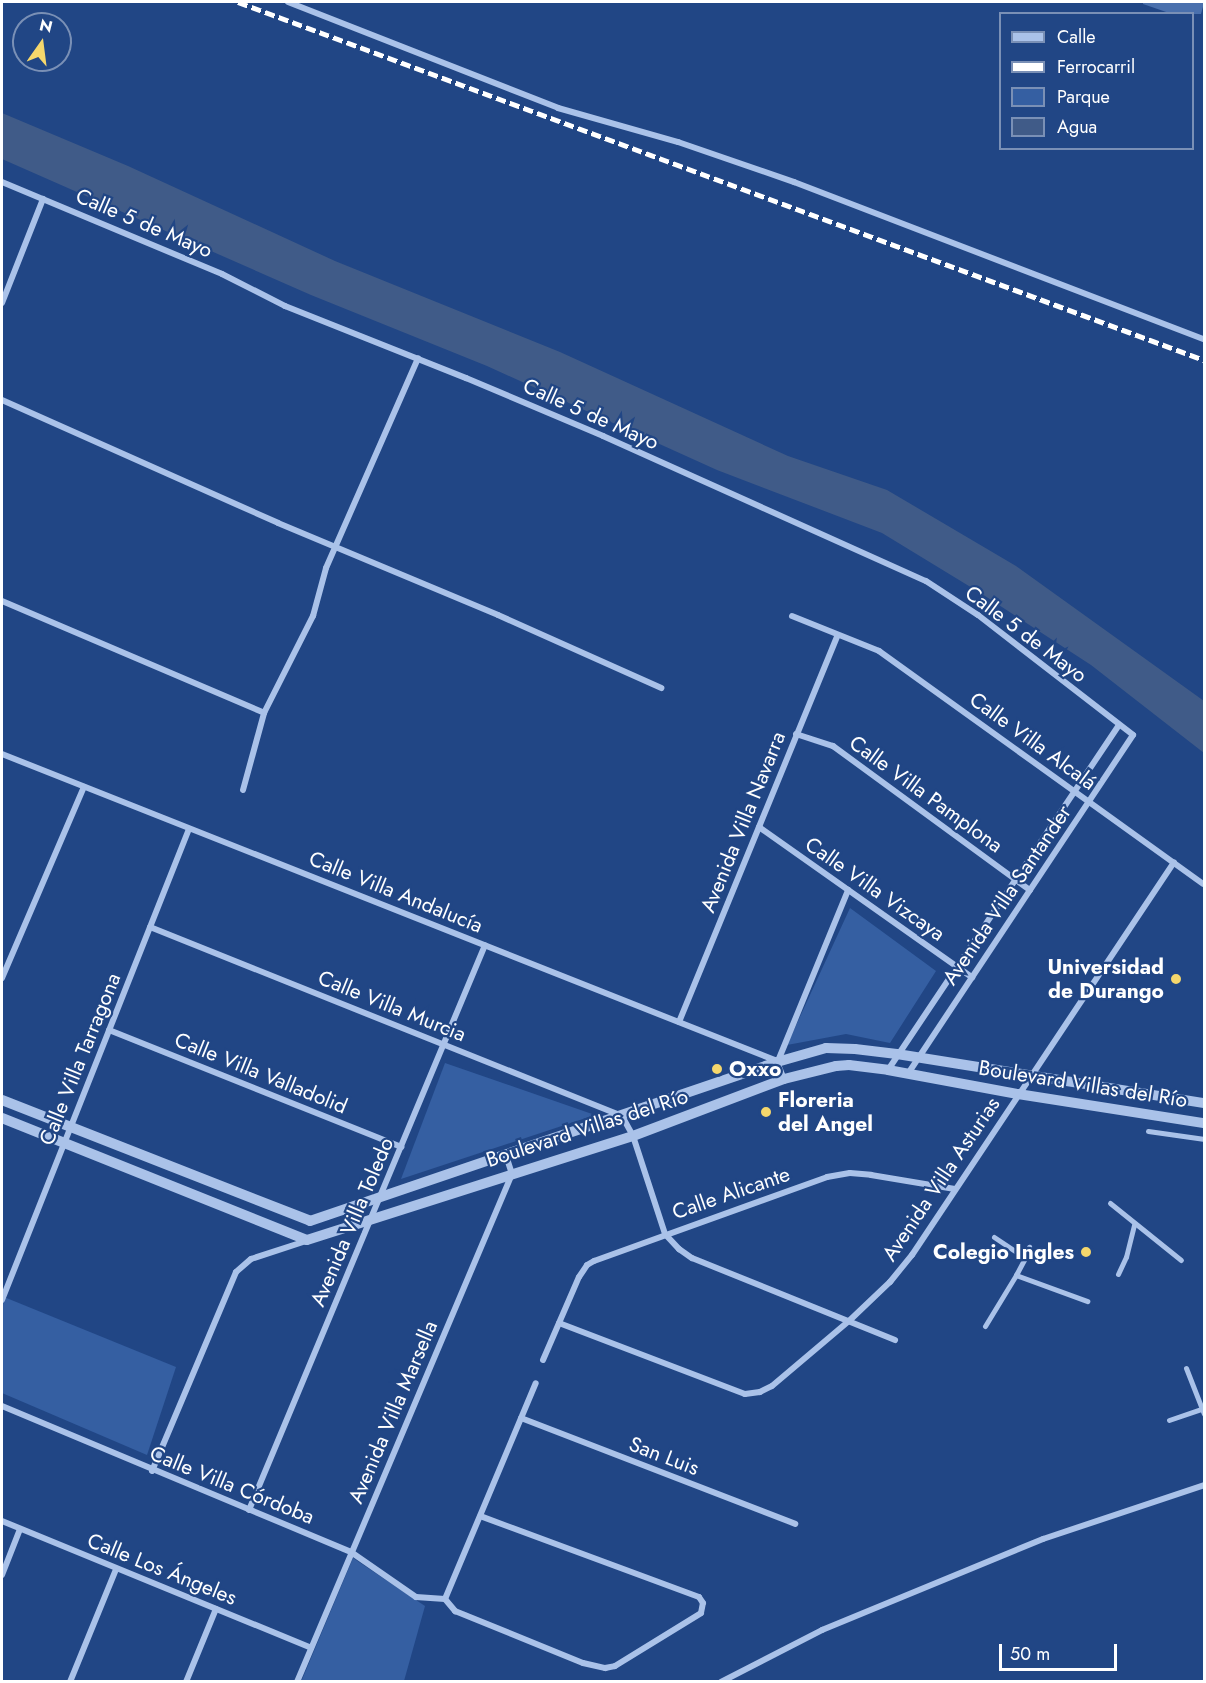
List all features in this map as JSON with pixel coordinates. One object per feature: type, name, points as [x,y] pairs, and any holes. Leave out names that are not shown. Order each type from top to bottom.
[{"type":"street","points":[[288,2],[558,108],[678,142],[794,182],[1204,339]]},
{"type":"street","name":"Calle 5 de Mayo","points":[[2,182],[222,274],[285,306],[418,358],[603,436],[926,581],[978,615],[1118,726],[1133,735]]},
{"type":"street","points":[[2,303],[43,199]]},
{"type":"street","points":[[243,790],[264,713],[313,616],[326,568],[418,358]]},
{"type":"street","points":[[2,400],[336,548],[498,615],[661,688]]},
{"type":"street","points":[[2,601],[264,713]]},
{"type":"street","name":"Calle Villa Alcalá","points":[[792,616],[879,651],[1203,884]]},
{"type":"street","name":"Avenida Villa Navarra","points":[[679,1022],[838,635]]},
{"type":"street","points":[[888,1070],[1118,726]]},
{"type":"street","name":"Calle Villa Pamplona","points":[[796,734],[833,746],[1030,890]]},
{"type":"street","name":"Avenida Villa Santander","points":[[908,1074],[1133,735]]},
{"type":"street","name":"Calle Villa Andalucía","points":[[2,754],[777,1062]]},
{"type":"street","points":[[2,978],[84,787]]},
{"type":"street","name":"Calle Villa Vizcaya","points":[[759,827],[972,977]]},
{"type":"street","name":"Calle Villa Tarragona","points":[[2,1300],[189,829]]},
{"type":"street","name":"Avenida Villa Asturias","points":[[559,1323],[745,1394],[760,1392],[772,1386],[849,1321],[890,1282],[905,1264],[1173,862]]},
{"type":"street","points":[[783,1079],[777,1062],[848,890]]},
{"type":"street","name":"Calle Villa Murcia","points":[[150,927],[622,1116]]},
{"type":"street","name":"Avenida Villa Toledo","points":[[249,1510],[382,1198],[485,945]]},
{"type":"street","name":"Calle Villa Valladolid","points":[[109,1030],[401,1147]]},
{"type":"street","name":"Boulevard Villas del Río","points":[[2,1100],[310,1221],[777,1062],[826,1048],[855,1048],[897,1054],[1204,1103]]},
{"type":"street","name":"Boulevard Villas del Río","points":[[307,1240],[633,1136],[783,1079],[842,1065],[888,1070],[1018,1094],[1204,1123]]},
{"type":"street","points":[[622,1116],[633,1136],[665,1234],[679,1249],[692,1258],[895,1340]]},
{"type":"street","points":[[2,1118],[307,1240]]},
{"type":"street","points":[[1148,1131],[1204,1139]]},
{"type":"street","points":[[506,1155],[512,1174]]},
{"type":"street","name":"Calle Alicante","points":[[543,1360],[587,1265],[665,1234],[827,1177],[850,1173],[954,1190]]},
{"type":"street","name":"Avenida Villa Marsella","points":[[297,1682],[512,1174]]},
{"type":"street","points":[[1110,1203],[1180,1260]]},
{"type":"street","points":[[1119,1274],[1126,1257],[1134,1224]]},
{"type":"street","points":[[994,1237],[1025,1258]]},
{"type":"street","points":[[152,1471],[236,1272],[251,1259],[307,1240]]},
{"type":"street","points":[[985,1326],[1016,1275],[1029,1247]]},
{"type":"street","points":[[1016,1275],[1087,1301]]},
{"type":"street","points":[[1169,1420],[1203,1410],[1186,1368]]},
{"type":"street","points":[[480,1516],[688,1592],[699,1597],[703,1603],[701,1613],[695,1619],[615,1666],[605,1668],[583,1663],[455,1611],[445,1599],[536,1383]]},
{"type":"street","name":"Calle Villa Córdoba","points":[[2,1406],[152,1471],[351,1552],[416,1597],[445,1599]]},
{"type":"street","name":"San Luis","points":[[521,1418],[795,1524]]},
{"type":"street","points":[[721,1682],[822,1630],[1043,1539],[1204,1485]]},
{"type":"street","name":"Calle Los Ángeles","points":[[2,1521],[311,1648]]},
{"type":"street","points":[[2,1575],[20,1529]]},
{"type":"street","points":[[70,1682],[116,1569]]},
{"type":"street","points":[[186,1682],[216,1610]]},
{"type":"green space","points":[[850,908],[936,971],[890,1043],[846,1034],[787,1045]]},
{"type":"green space","points":[[445,1063],[595,1115],[401,1179]]},
{"type":"green space","points":[[4,1297],[176,1367],[147,1455],[2,1393],[2,1303]]},
{"type":"green space","points":[[353,1558],[425,1606],[404,1681],[301,1682]]},
{"type":"water","points":[[2,113],[128,166],[335,261],[560,352],[788,456],[887,490],[1016,566],[1204,701],[1204,753],[1091,665],[982,594],[882,533],[717,470],[487,366],[311,295],[2,159]]},
{"type":"building","points":[[1143,2],[1204,2],[1201,14],[1166,12],[1143,4]]},
{"type":"railway","points":[[238,2],[1204,360]]},
{"type":"place","name":"Universidad de Durango","points":[[1176,979]]},
{"type":"place","name":"Oxxo","points":[[717,1069]]},
{"type":"place","name":"Floreria del Angel","points":[[766,1112]]},
{"type":"place","name":"Colegio Ingles","points":[[1086,1252]]}]
